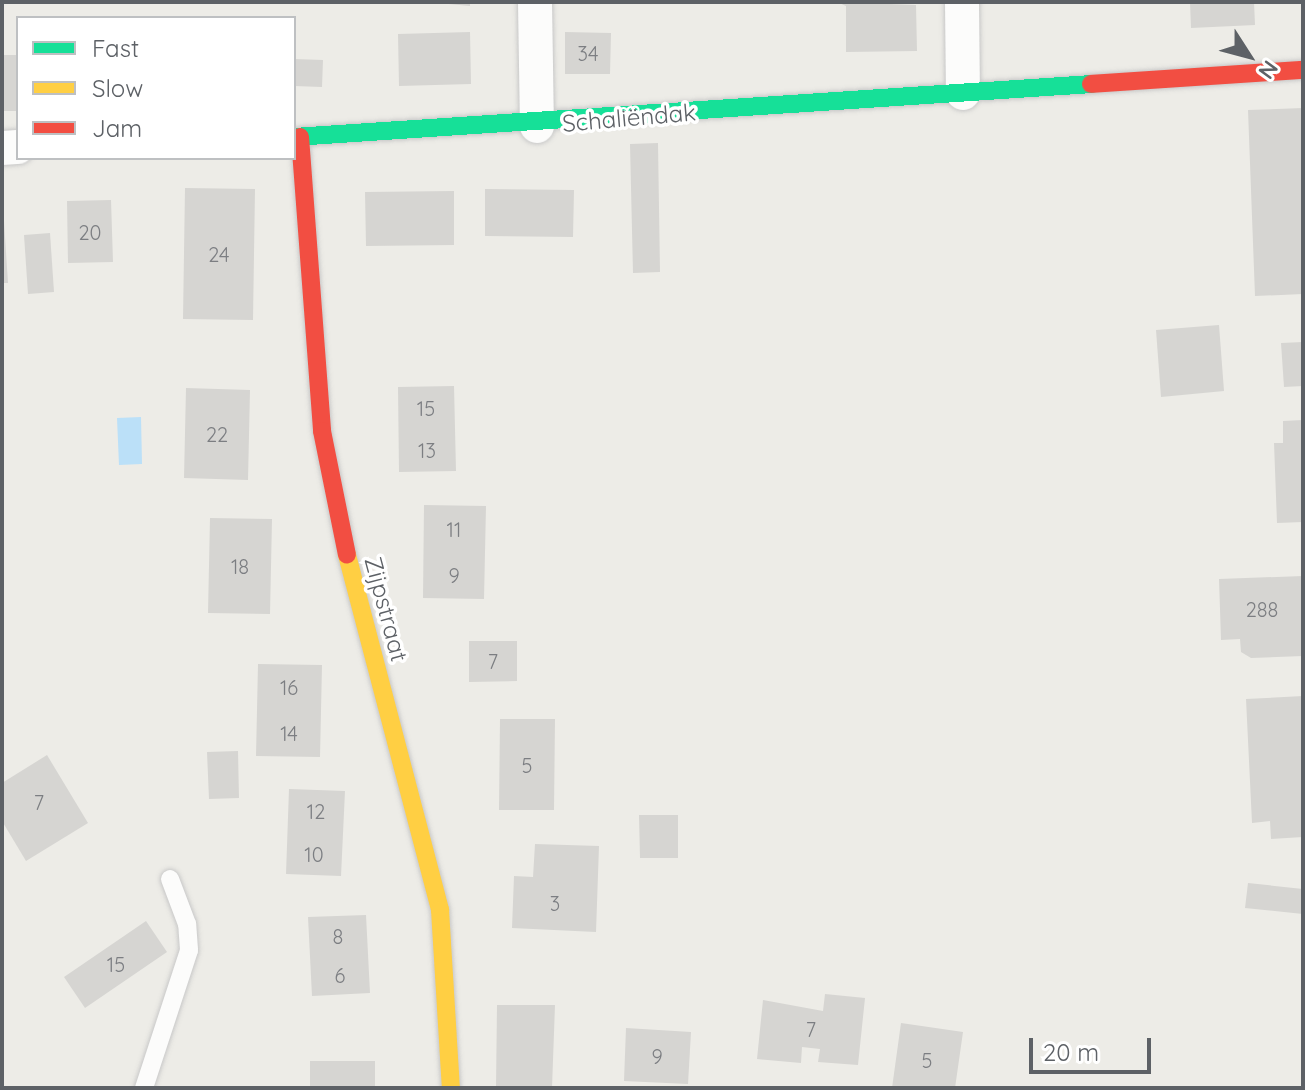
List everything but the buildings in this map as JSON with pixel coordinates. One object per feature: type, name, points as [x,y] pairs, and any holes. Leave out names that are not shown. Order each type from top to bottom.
[{"type":"street","points":[[535,2],[537,126]]},
{"type":"street","points":[[962,2],[963,93]]},
{"type":"street","name":"Schaliëndak","points":[[297,137],[537,126],[1303,70]]},
{"type":"street","name":"Zijpstraat","points":[[297,137],[322,431],[344,544],[440,910],[451,1088]]},
{"type":"lane","points":[[144,1088],[189,950],[187,924],[170,879]]},
{"type":"water","points":[[141,417],[142,464],[119,465],[117,418]]},
{"type":"traffic: fast","points":[[296,137],[1091,84]]},
{"type":"traffic: slow","points":[[347,555],[440,910],[451,1088]]},
{"type":"traffic: jam","points":[[1091,84],[1303,70]]},
{"type":"traffic: jam","points":[[300,137],[322,431],[347,555]]}]
